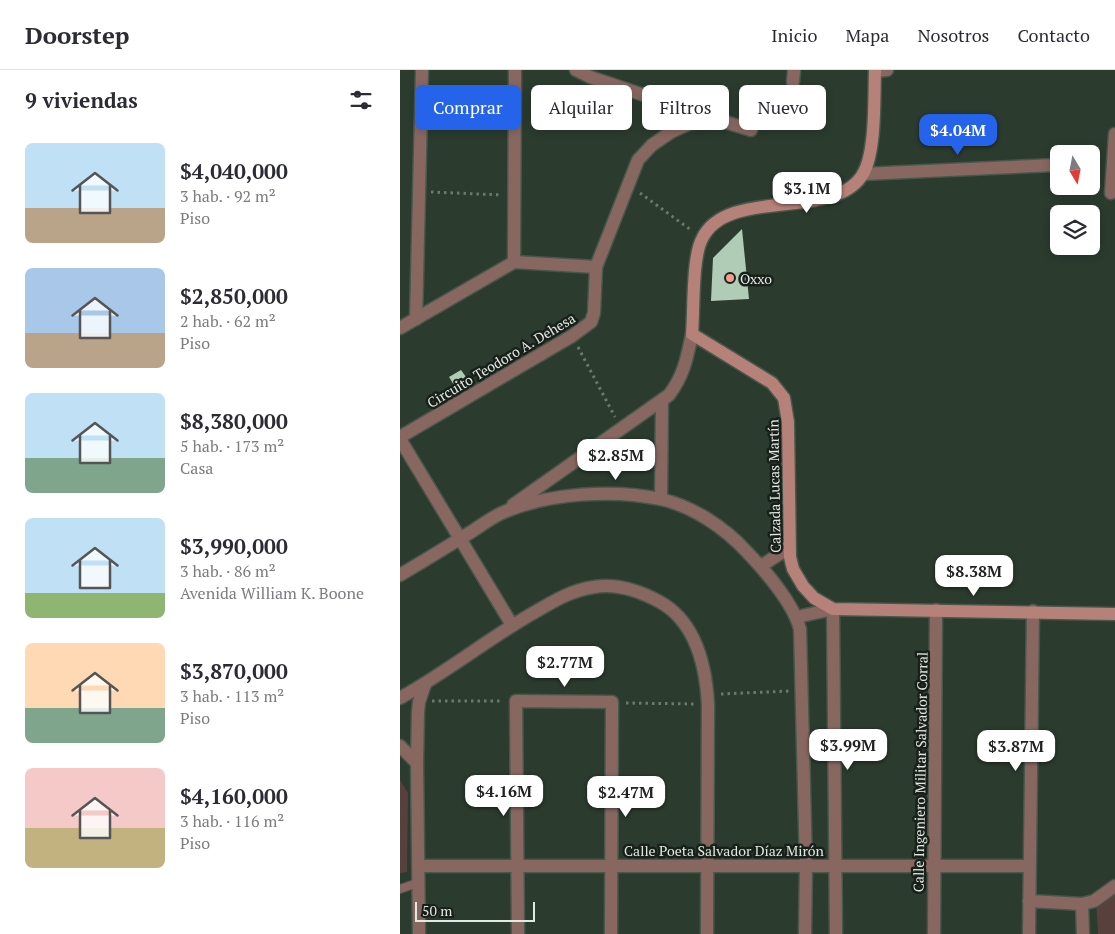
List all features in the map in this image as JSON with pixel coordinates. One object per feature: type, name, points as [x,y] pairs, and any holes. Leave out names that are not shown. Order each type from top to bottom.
[{"type":"street","points":[[416,319],[422,70]]},
{"type":"street","points":[[514,262],[515,70]]},
{"type":"street","points":[[576,70],[590,77],[642,94]]},
{"type":"street","points":[[400,575],[503,512],[669,395],[685,367],[692,334],[697,256],[702,238],[712,226],[724,217],[740,211],[838,195],[853,186],[863,174],[868,162],[879,70]]},
{"type":"street","name":"Circuito Teodoro A. Dehesa","points":[[400,438],[572,336],[591,322],[594,313],[596,267],[638,160],[652,145],[674,130]]},
{"type":"street","points":[[1111,193],[1114,175],[1115,134]]},
{"type":"street","points":[[863,174],[1050,165]]},
{"type":"street","points":[[400,328],[514,262],[596,267]]},
{"type":"street","name":"Calzada Lucas Martín","points":[[692,334],[772,383],[784,398],[788,422],[789,545],[793,569],[803,586],[814,598],[833,609]]},
{"type":"street","points":[[661,499],[662,401]]},
{"type":"street","points":[[400,438],[512,625]]},
{"type":"street","points":[[503,512],[562,496],[602,494],[661,499],[710,521],[735,540],[761,566],[798,617],[803,690],[806,866],[805,934]]},
{"type":"street","points":[[761,566],[781,554],[789,545]]},
{"type":"street","points":[[400,698],[425,684],[512,625],[567,594],[595,587],[620,587],[641,592],[667,606],[686,626],[698,647],[705,672],[708,699],[707,934]]},
{"type":"street","points":[[798,617],[833,609],[1033,611],[1115,614]]},
{"type":"street","points":[[833,609],[836,934]]},
{"type":"street","name":"Calle Ingeniero Militar Salvador Corral","points":[[934,934],[936,610]]},
{"type":"street","points":[[1029,934],[1028,866],[1033,611]]},
{"type":"street","points":[[419,934],[420,882],[417,763],[419,702],[425,684]]},
{"type":"street","points":[[518,934],[516,701],[612,702],[611,934]]},
{"type":"street","points":[[400,746],[417,763]]},
{"type":"street","name":"Calle Poeta Salvador Díaz Mirón","points":[[419,866],[1028,866]]},
{"type":"street","points":[[1029,900],[1082,904],[1094,902],[1115,886]]},
{"type":"street","points":[[1082,904],[1083,934]]},
{"type":"lane","points":[[400,889],[420,882]]},
{"type":"path","points":[[628,184],[702,238]]},
{"type":"path","points":[[418,192],[515,196]]},
{"type":"path","points":[[572,336],[621,429]]},
{"type":"path","points":[[612,702],[708,699],[803,690]]},
{"type":"path","points":[[419,702],[516,701]]},
{"type":"shaded area","points":[[400,780],[408,793],[407,872],[400,873]]},
{"type":"shaded area","points":[[1115,893],[1115,934],[1098,934],[1096,898]]},
{"type":"building","name":"Oxxo","points":[[742,229],[749,299],[711,301],[713,258]]},
{"type":"building","points":[[461,370],[476,391],[462,398],[449,377]]},
{"type":"place","name":"Oxxo","points":[[730,278]]}]
